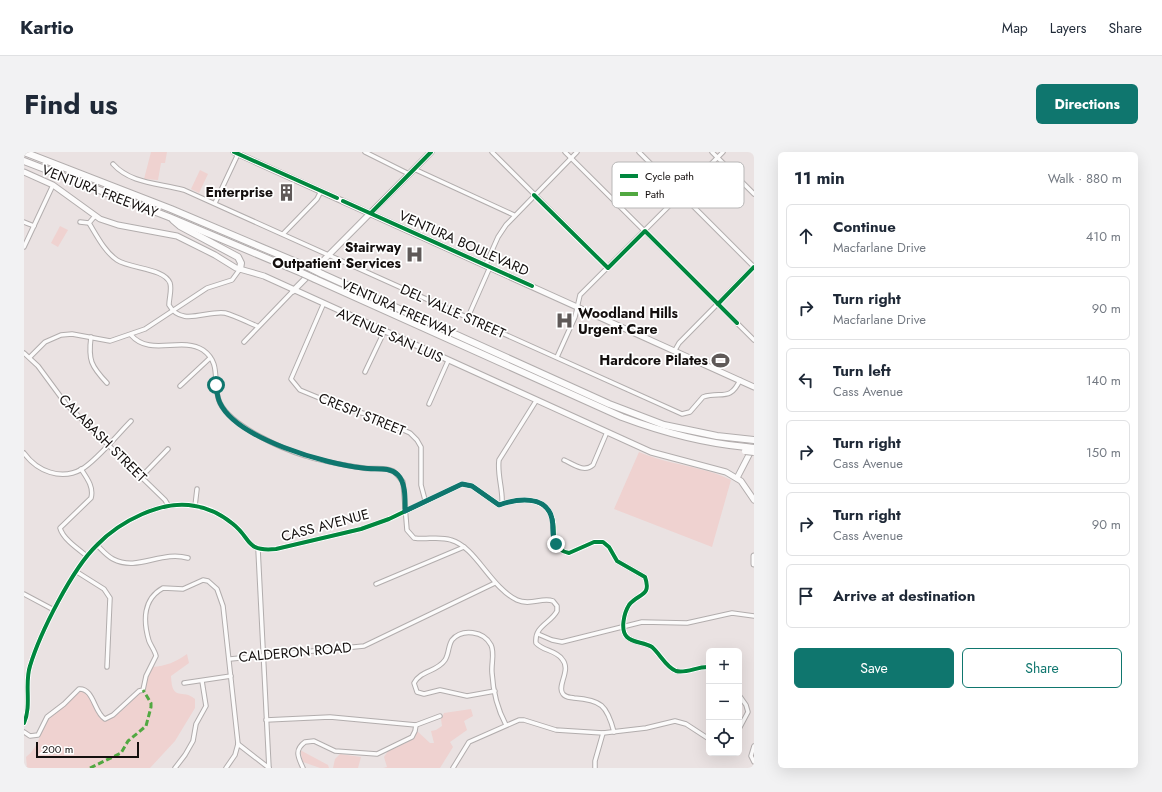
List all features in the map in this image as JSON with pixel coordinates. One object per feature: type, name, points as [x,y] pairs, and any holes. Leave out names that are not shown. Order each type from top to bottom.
[{"type":"highway","name":"VENTURA FREEWAY","points":[[24,152],[171,209],[308,267],[610,404],[664,425],[753,443]]},
{"type":"highway","points":[[32,152],[42,159]]},
{"type":"highway","name":"VENTURA FREEWAY","points":[[24,161],[170,217],[302,273],[622,418],[660,432],[729,446],[745,449],[753,443]]},
{"type":"highway","points":[[170,217],[180,226],[238,257],[242,263],[240,269]]},
{"type":"highway","points":[[745,449],[754,452]]},
{"type":"street","points":[[365,152],[409,174]]},
{"type":"street","points":[[244,342],[257,326],[431,152]]},
{"type":"street","points":[[492,152],[608,268]]},
{"type":"street","points":[[565,152],[612,198]]},
{"type":"street","points":[[468,317],[498,237],[514,215],[577,152]]},
{"type":"street","points":[[639,152],[649,162]]},
{"type":"street","points":[[712,152],[722,162]]},
{"type":"street","points":[[712,162],[723,152]]},
{"type":"street","points":[[215,203],[236,153]]},
{"type":"street","name":"VENTURA BOULEVARD","points":[[236,153],[754,386]]},
{"type":"street","name":"DEL VALLE STREET","points":[[113,164],[119,170],[140,181],[184,190],[215,203],[682,414],[690,412],[703,397],[731,394],[736,389],[740,380]]},
{"type":"street","points":[[414,169],[514,215]]},
{"type":"street","name":"AVENUE SAN LUIS","points":[[24,172],[53,185],[95,216],[118,225],[177,236],[240,269],[259,274],[323,305],[651,452],[720,469],[737,478],[748,490],[754,500]]},
{"type":"street","points":[[744,184],[754,194]]},
{"type":"street","points":[[24,247],[53,185]]},
{"type":"street","points":[[283,234],[317,200],[321,191]]},
{"type":"street","points":[[622,208],[754,340]]},
{"type":"street","points":[[557,357],[575,317],[576,306],[580,295],[667,208]]},
{"type":"street","points":[[674,350],[679,343],[754,267],[695,208]]},
{"type":"street","points":[[89,224],[95,216]]},
{"type":"street","points":[[24,222],[34,226]]},
{"type":"street","points":[[80,222],[89,224],[105,248],[117,260],[127,265],[160,274],[165,277],[169,282],[171,289],[169,305],[174,311],[186,316],[225,313],[257,326]]},
{"type":"street","points":[[30,357],[50,338],[61,335],[72,334],[110,341],[131,335],[145,329],[207,288],[232,280],[240,269]]},
{"type":"street","name":"CRESPI STREET","points":[[323,305],[291,376],[293,384],[300,390],[346,409],[370,415],[410,433],[417,440],[421,448],[421,485],[425,500]]},
{"type":"street","points":[[365,372],[384,332]]},
{"type":"street","points":[[131,335],[136,341],[152,346],[190,345],[196,347],[210,358],[217,372],[217,394],[220,404],[229,416],[240,425],[306,456],[364,468],[392,470],[403,482],[406,530],[414,538],[443,538],[458,542],[495,583],[516,600],[531,602],[550,600],[555,603],[557,608],[555,614],[543,623],[536,643],[553,652],[564,661],[566,670],[561,688],[563,694],[567,697],[592,699],[599,702],[610,719],[614,732]]},
{"type":"street","points":[[91,337],[89,354],[92,366],[107,383]]},
{"type":"street","name":"CALABASH STREET","points":[[24,353],[30,357],[66,404],[142,476],[168,505]]},
{"type":"street","points":[[180,386],[210,358]]},
{"type":"street","points":[[429,404],[448,361]]},
{"type":"street","points":[[536,401],[499,460],[498,467],[502,504],[522,500],[535,500],[544,506],[552,518],[553,538],[560,549],[569,553],[594,542],[603,542],[609,547],[617,561],[643,574],[647,584],[646,590],[628,607],[623,626],[627,637],[632,641],[643,642],[654,649],[671,668],[676,671],[706,667]]},
{"type":"street","points":[[24,453],[29,460],[46,472],[62,474],[81,469],[131,421]]},
{"type":"street","points":[[564,460],[583,469],[589,469],[593,465],[607,432]]},
{"type":"street","points":[[737,478],[753,443]]},
{"type":"street","points":[[142,476],[168,449]]},
{"type":"street","points":[[81,469],[92,487],[93,492],[91,498],[60,528],[61,532],[72,544],[87,556]]},
{"type":"street","name":"CASS AVENUE","points":[[258,549],[276,549],[351,532],[389,519],[425,500],[462,484],[472,486],[499,505],[502,504]]},
{"type":"street","points":[[195,506],[197,489]]},
{"type":"street","points":[[24,723],[27,712],[30,666],[54,610],[87,556],[110,533],[140,516],[168,505],[195,506],[221,516],[233,524],[251,546],[258,549],[269,768]]},
{"type":"street","points":[[97,545],[110,557],[123,562],[139,563],[171,555],[188,558]]},
{"type":"street","points":[[376,584],[464,547]]},
{"type":"street","points":[[754,556],[754,564]]},
{"type":"street","points":[[77,572],[104,589],[110,598],[107,667]]},
{"type":"street","name":"CALDERON ROAD","points":[[24,732],[30,736],[38,735],[47,716],[64,704],[79,689],[84,690],[91,697],[101,716],[105,719],[113,715],[139,691],[143,690],[146,676],[156,656],[149,639],[145,612],[149,602],[163,588],[183,590],[203,580],[213,584],[220,595],[223,606],[230,659],[364,646],[495,583]]},
{"type":"street","points":[[24,594],[54,610]]},
{"type":"street","points":[[538,634],[552,640],[562,642],[623,626],[648,622],[687,623],[732,613],[745,613],[754,616]]},
{"type":"street","points":[[495,691],[467,696],[440,690],[424,694],[417,692],[414,683],[416,679],[425,672],[441,664],[448,655],[452,640],[463,633],[471,632],[485,639],[491,645],[492,673],[495,691],[499,711],[506,725]]},
{"type":"street","points":[[226,768],[235,755],[238,744],[230,659]]},
{"type":"street","points":[[184,683],[231,676]]},
{"type":"street","points":[[174,768],[185,755],[193,741],[196,724],[206,706],[202,681]]},
{"type":"street","points":[[742,699],[748,712],[742,723]]},
{"type":"street","points":[[748,712],[754,714]]},
{"type":"street","points":[[266,720],[330,717],[416,725],[440,716]]},
{"type":"street","points":[[453,768],[469,742],[506,725],[524,720],[556,730],[603,733],[646,728],[675,721],[686,724],[706,737]]},
{"type":"street","points":[[302,768],[297,756],[298,751],[305,742],[314,741],[335,751],[377,754],[412,737],[416,725]]},
{"type":"street","points":[[595,768],[595,761],[603,733]]},
{"type":"street","points":[[238,744],[269,768]]},
{"type":"street","points":[[754,746],[751,756],[754,762]]},
{"type":"shaded area","points":[[151,152],[167,152],[165,163],[161,163],[158,180],[144,179]]},
{"type":"shaded area","points":[[200,170],[208,174],[199,193],[191,189]]},
{"type":"shaded area","points":[[60,226],[68,230],[58,247],[51,243]]},
{"type":"shaded area","points":[[639,452],[662,460],[720,475],[731,480],[712,547],[614,509]]},
{"type":"shaded area","points":[[187,654],[189,663],[171,676],[172,684],[173,689],[179,694],[191,696],[195,699],[195,708],[175,741],[150,768],[27,768],[26,757],[34,749],[46,721],[57,709],[78,691],[87,695],[98,715],[101,719],[106,721],[128,705],[140,691],[152,667],[171,663]]},
{"type":"shaded area","points":[[471,709],[473,716],[464,721],[467,730],[450,742],[453,747],[440,768],[383,768],[387,767],[384,757],[388,751],[408,742],[417,731],[430,743],[434,743],[431,731],[442,726],[441,719],[444,713]]},
{"type":"shaded area","points":[[300,750],[328,765],[329,768],[320,768],[303,762]]},
{"type":"shaded area","points":[[340,754],[361,757],[358,768],[333,768],[335,759]]},
{"type":"marked path","points":[[90,768],[121,753],[128,741],[146,726],[151,703],[143,690]]},
{"type":"cycle path","points":[[234,152],[337,198]]},
{"type":"cycle path","points":[[371,213],[431,152]]},
{"type":"cycle path","points":[[534,195],[608,268],[645,231],[737,323]]},
{"type":"cycle path","points":[[343,201],[532,286]]},
{"type":"cycle path","points":[[718,304],[754,267]]},
{"type":"cycle path","points":[[24,723],[28,702],[28,673],[30,666],[49,620],[77,569],[97,545],[117,528],[142,514],[169,506],[195,506],[210,510],[229,521],[254,546],[266,549],[276,549],[361,529],[389,519],[462,484],[472,486],[499,505],[521,500],[537,502],[548,510],[552,518],[555,543],[562,551],[569,553],[594,542],[603,542],[609,547],[617,561],[645,577],[647,588],[643,594],[629,605],[626,612],[623,626],[625,634],[629,639],[652,647],[669,667],[676,671],[684,672],[706,667]]},
{"type":"place","name":"Enterprise","points":[[286,192]]},
{"type":"place","name":"Stairway Outpatient Services","points":[[414,255]]},
{"type":"place","name":"Woodland Hills Urgent Care","points":[[565,321]]},
{"type":"place","name":"Hardcore Pilates","points":[[721,360]]},
{"type":"route","points":[[216,385],[220,404],[229,416],[252,432],[306,456],[364,468],[392,470],[403,482],[405,511],[458,484],[470,485],[499,505],[528,499],[535,500],[540,503],[549,511],[552,518],[553,538],[556,544]]}]
